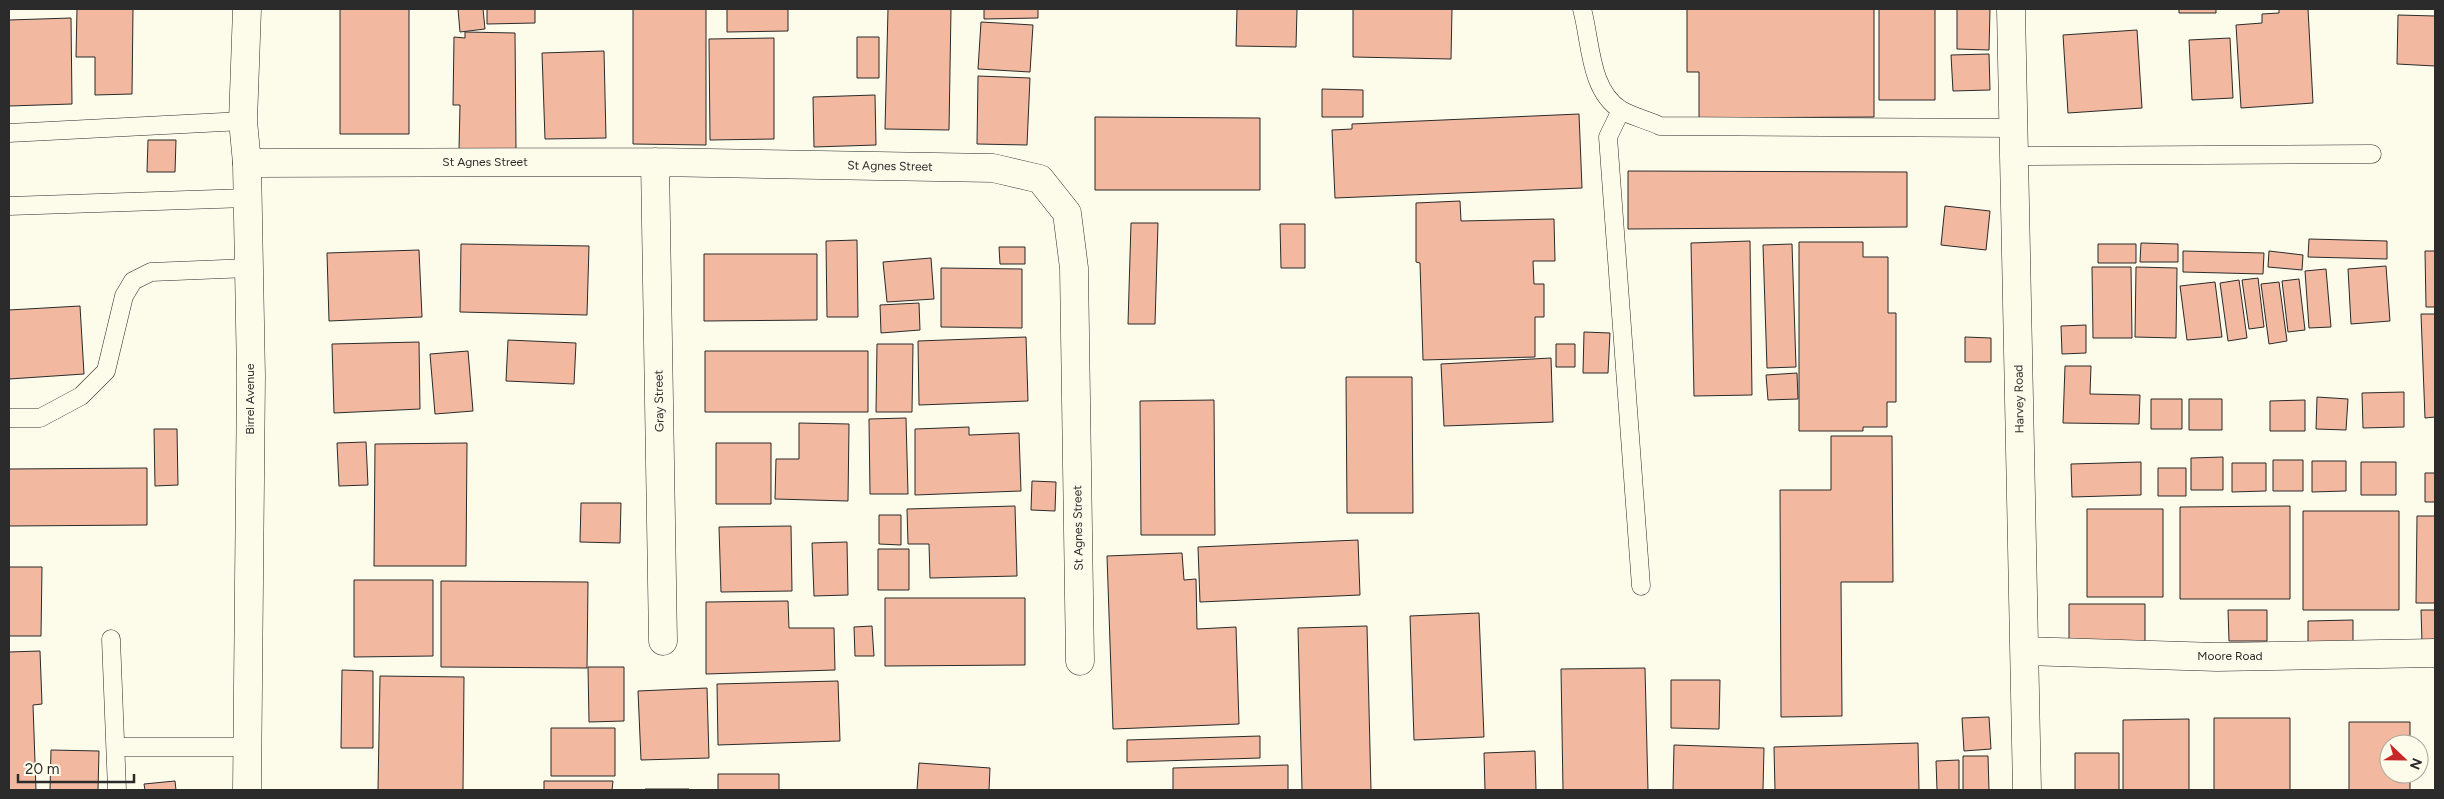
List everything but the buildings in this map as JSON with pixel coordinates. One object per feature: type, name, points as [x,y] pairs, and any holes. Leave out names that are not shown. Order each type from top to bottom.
[{"type":"street","name":"Birrel Avenue","points":[[247,9],[243,121],[247,163],[251,376],[247,790]]},
{"type":"street","name":"Harvey Road","points":[[2011,9],[2027,790]]},
{"type":"street","name":"St Agnes Street","points":[[247,163],[655,162],[993,168],[1040,179],[1067,213],[1074,268],[1080,661]]},
{"type":"street","name":"Gray Street","points":[[655,162],[663,641]]},
{"type":"street","name":"Moore Road","points":[[2025,651],[2217,657],[2435,653]]},
{"type":"lane","points":[[1582,9],[1597,78],[1608,98],[1621,110],[1660,126],[2013,128]]},
{"type":"lane","points":[[1621,110],[1608,137],[1641,586]]},
{"type":"lane","points":[[9,133],[243,121]]},
{"type":"lane","points":[[2014,156],[2372,154]]},
{"type":"lane","points":[[9,206],[247,198]]},
{"type":"lane","points":[[9,418],[40,418],[81,396],[106,371],[124,296],[133,281],[151,272],[249,268]]},
{"type":"lane","points":[[111,639],[117,790]]},
{"type":"lane","points":[[116,747],[248,747]]}]
